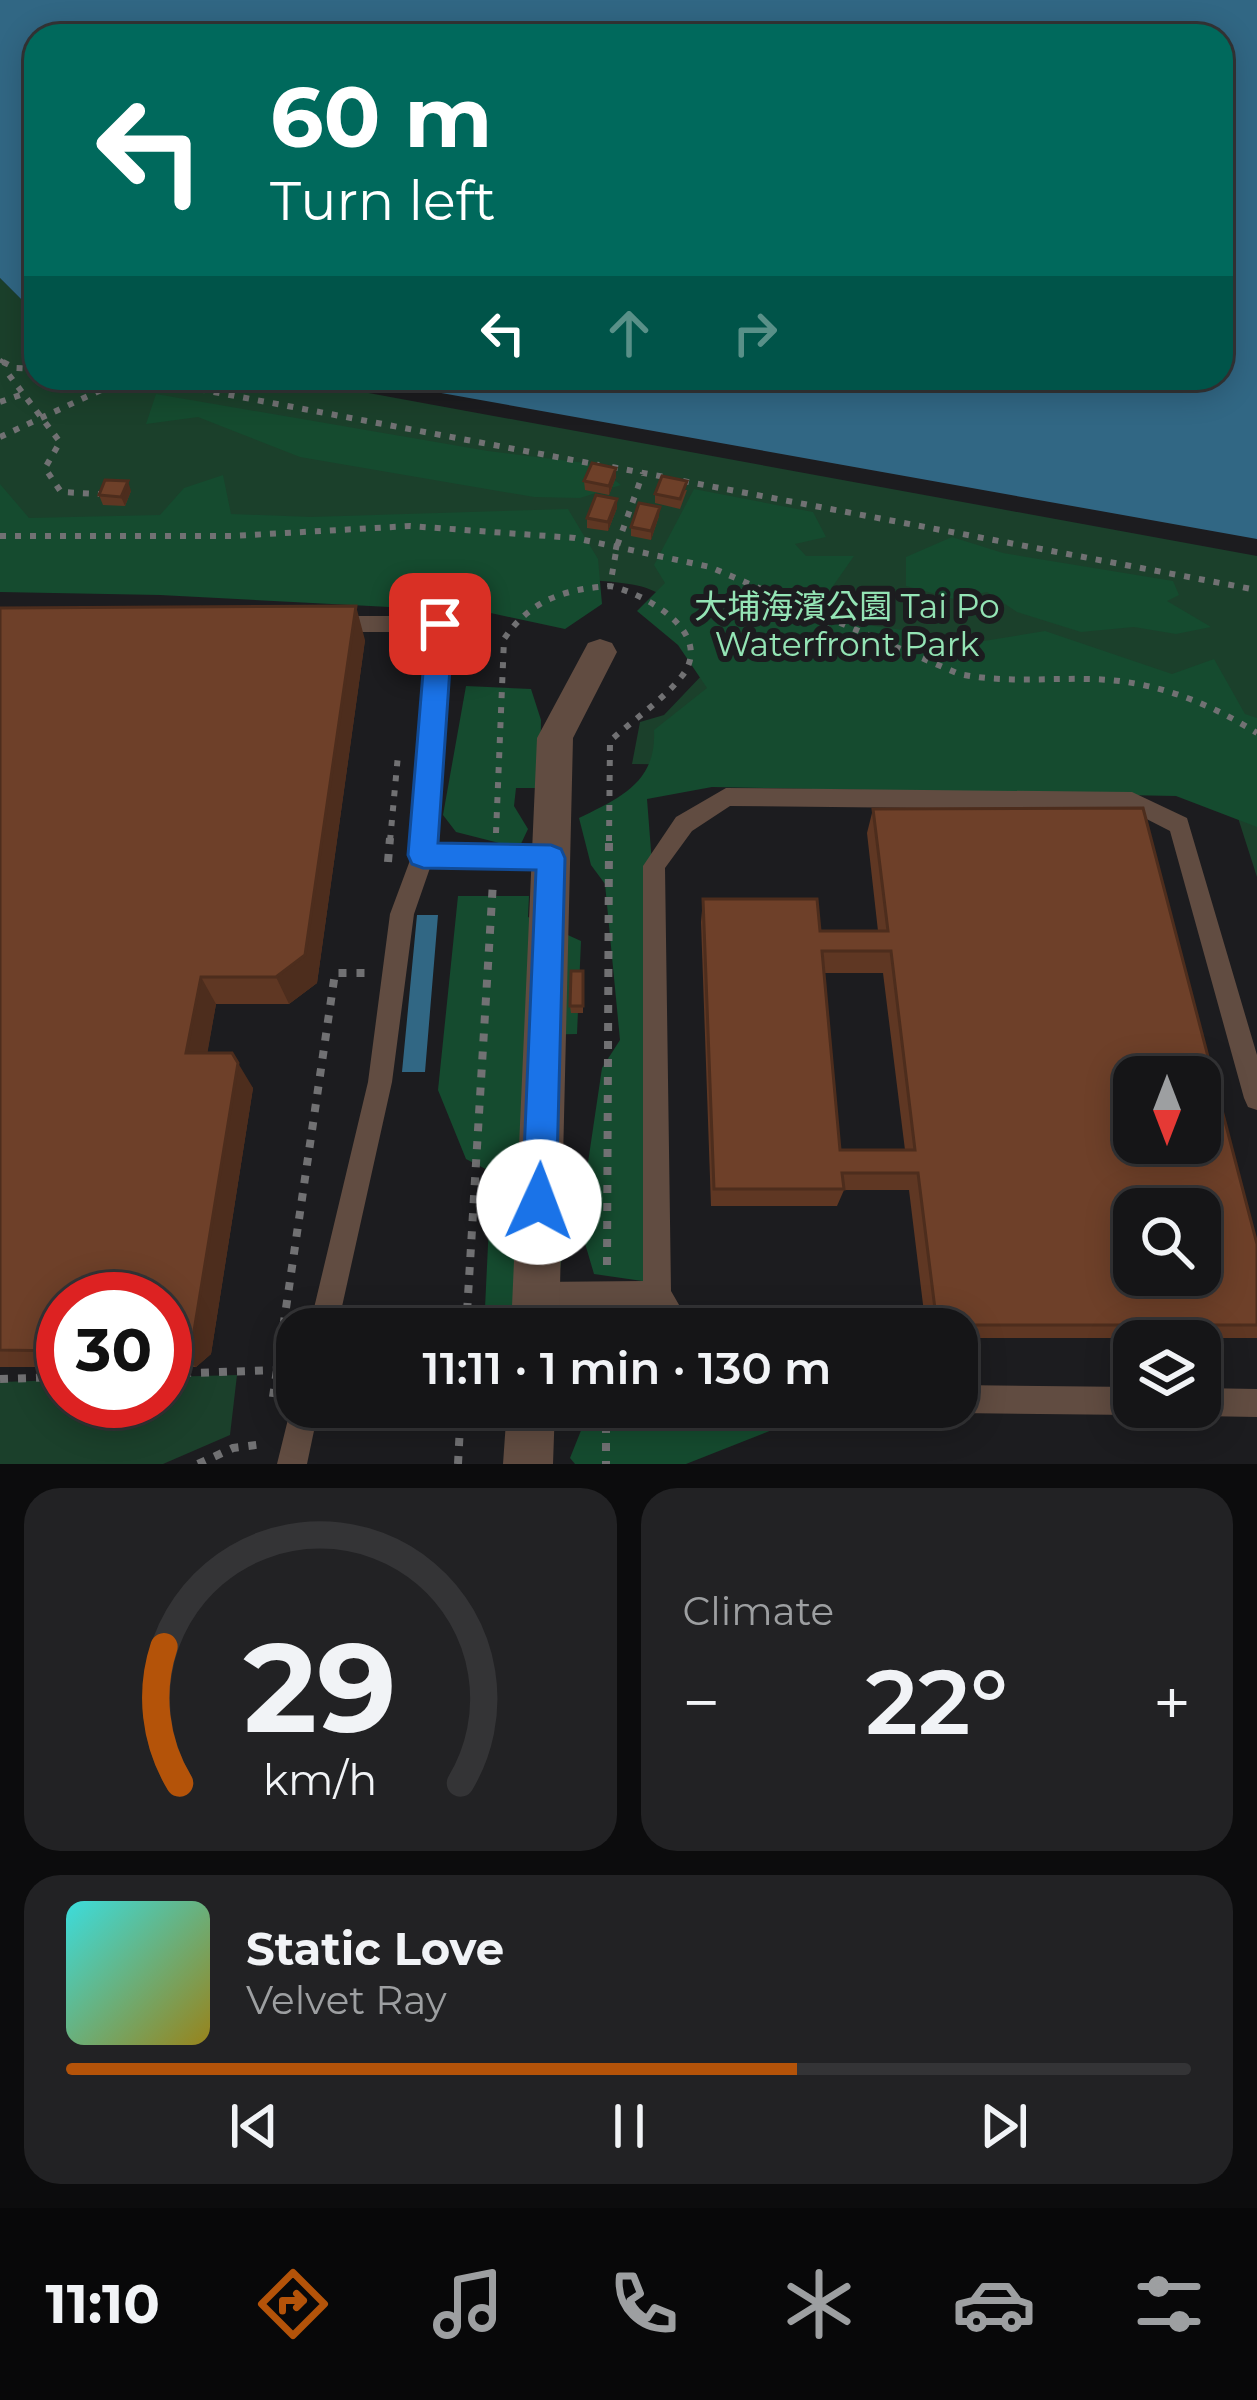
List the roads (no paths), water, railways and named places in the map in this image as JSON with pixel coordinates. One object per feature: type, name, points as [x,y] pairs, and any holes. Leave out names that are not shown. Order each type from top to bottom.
[{"type":"street","points":[[535,1308],[555,738],[600,652]]},
{"type":"street","points":[[528,1464],[530,1428]]},
{"type":"lane","points":[[311,624],[440,624],[423,855],[402,914],[380,1082],[328,1308]]},
{"type":"lane","points":[[666,1308],[657,1294],[654,866],[684,824],[726,797],[1132,801],[1179,825],[1257,1098]]},
{"type":"lane","points":[[423,855],[551,858]]},
{"type":"lane","points":[[562,1308],[657,1294]]},
{"type":"lane","points":[[978,1399],[1113,1401]]},
{"type":"lane","points":[[1221,1402],[1257,1402]]},
{"type":"lane","points":[[292,1464],[300,1428]]},
{"type":"water","points":[[0,0],[1257,0],[1257,539],[424,390],[1233,390],[1233,24],[24,24],[24,302],[0,278]]},
{"type":"water","points":[[417,915],[438,915],[425,1072],[402,1072]]},
{"type":"park label","name":"大埔海濱公園 Tai Po Waterfront Park","points":[[847,625]]}]
